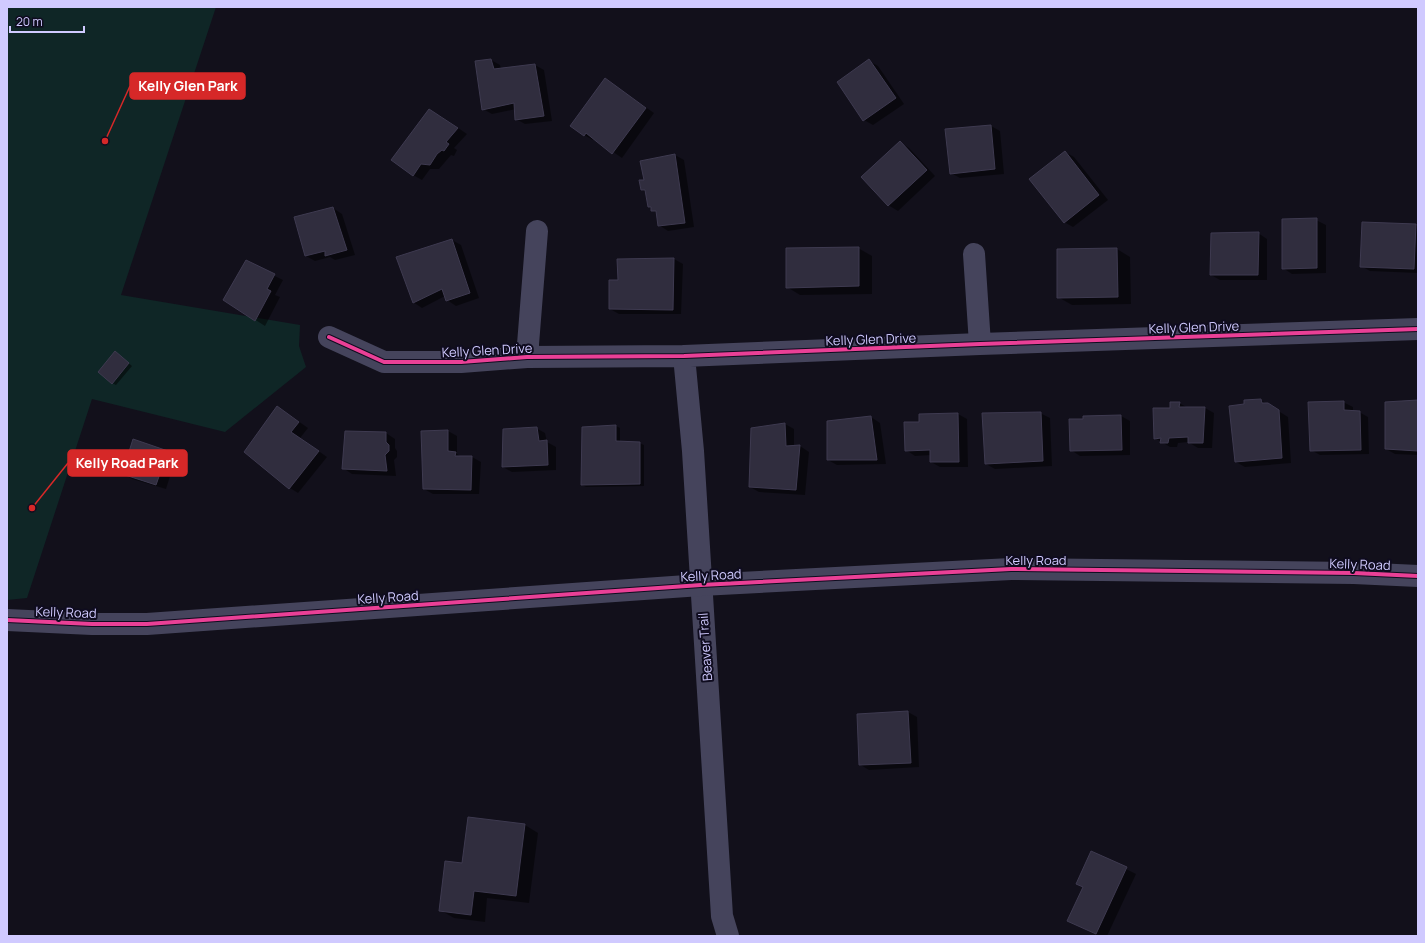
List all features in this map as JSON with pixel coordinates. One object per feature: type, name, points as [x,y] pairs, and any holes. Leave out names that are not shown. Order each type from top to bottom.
[{"type":"street","points":[[527,357],[537,231]]},
{"type":"street","points":[[974,254],[980,344]]},
{"type":"street","name":"Kelly Glen Drive","points":[[330,337],[384,362],[461,362],[527,357],[684,356],[1418,329]]},
{"type":"street","name":"Beaver Trail","points":[[684,356],[693,451],[722,916],[728,936]]},
{"type":"street","name":"Kelly Road","points":[[7,620],[92,624],[147,624],[701,585],[1010,569],[1354,573],[1418,576]]},
{"type":"green space","points":[[7,7],[216,7],[121,295],[300,325],[299,346],[306,367],[225,432],[92,399],[27,598],[7,600]]},
{"type":"building","points":[[491,59],[494,69],[535,64],[544,116],[515,120],[514,103],[482,110],[475,61]]},
{"type":"building","points":[[869,59],[896,98],[863,121],[837,82]]},
{"type":"building","points":[[605,78],[646,108],[612,154],[586,133],[584,136],[570,126]]},
{"type":"building","points":[[429,109],[458,128],[446,142],[449,144],[444,151],[442,150],[437,154],[430,165],[421,164],[413,176],[391,160]]},
{"type":"building","points":[[991,125],[995,169],[950,174],[945,129]]},
{"type":"building","points":[[900,141],[927,170],[888,206],[861,177]]},
{"type":"building","points":[[1065,151],[1099,195],[1064,223],[1029,179]]},
{"type":"building","points":[[675,154],[685,223],[658,226],[656,211],[651,211],[651,207],[648,207],[645,190],[641,190],[639,180],[644,180],[640,161]]},
{"type":"building","points":[[333,207],[347,250],[325,256],[325,251],[305,256],[294,217]]},
{"type":"building","points":[[1317,218],[1317,268],[1282,269],[1282,219]]},
{"type":"building","points":[[1362,222],[1416,224],[1414,269],[1360,267]]},
{"type":"building","points":[[1259,232],[1258,275],[1210,275],[1211,233]]},
{"type":"building","points":[[452,239],[470,293],[446,301],[442,289],[413,303],[396,257]]},
{"type":"building","points":[[859,247],[859,286],[786,288],[786,248]]},
{"type":"building","points":[[1117,248],[1118,297],[1057,298],[1057,249]]},
{"type":"building","points":[[674,258],[673,310],[609,309],[609,280],[618,280],[617,259]]},
{"type":"building","points":[[246,260],[275,274],[267,289],[271,291],[255,321],[223,300]]},
{"type":"building","points":[[115,351],[129,363],[112,384],[98,372]]},
{"type":"building","points":[[1261,399],[1262,403],[1268,403],[1279,410],[1282,458],[1235,462],[1229,406],[1244,404],[1244,400]]},
{"type":"building","points":[[1418,400],[1418,451],[1385,449],[1385,402]]},
{"type":"building","points":[[1344,401],[1344,410],[1360,411],[1361,450],[1310,451],[1308,402]]},
{"type":"building","points":[[1170,402],[1180,402],[1179,407],[1205,407],[1203,443],[1188,443],[1188,437],[1169,438],[1168,443],[1160,443],[1161,438],[1154,439],[1153,408],[1170,408]]},
{"type":"building","points":[[277,406],[299,422],[291,432],[319,451],[289,489],[244,452]]},
{"type":"building","points":[[1041,412],[1043,461],[985,464],[982,413]]},
{"type":"building","points":[[958,413],[959,462],[930,462],[930,450],[905,451],[904,422],[919,422],[919,414]]},
{"type":"building","points":[[1121,415],[1122,450],[1070,451],[1069,419],[1083,419],[1083,416]]},
{"type":"building","points":[[871,416],[877,460],[827,460],[827,421]]},
{"type":"building","points":[[785,423],[786,446],[800,445],[796,490],[749,487],[751,428]]},
{"type":"building","points":[[616,425],[616,441],[640,442],[640,484],[581,485],[582,427]]},
{"type":"building","points":[[537,427],[539,441],[547,440],[548,465],[502,467],[503,429]]},
{"type":"building","points":[[448,430],[448,451],[456,452],[455,456],[472,456],[471,490],[423,489],[421,431]]},
{"type":"building","points":[[345,431],[386,432],[386,442],[389,445],[389,451],[385,455],[387,471],[342,469]]},
{"type":"building","points":[[133,439],[168,451],[156,485],[122,474]]},
{"type":"building","points":[[908,711],[911,763],[859,765],[857,714]]},
{"type":"building","points":[[468,817],[525,824],[516,896],[474,891],[471,915],[439,911],[445,861],[462,863]]},
{"type":"building","points":[[1091,851],[1127,867],[1096,934],[1067,921],[1083,887],[1076,884]]},
{"type":"cycle path","points":[[329,337],[384,362],[461,362],[527,357],[684,356],[1418,329]]},
{"type":"cycle path","points":[[7,620],[92,624],[147,624],[701,585],[1011,569],[1354,573],[1418,576]]},
{"type":"place","name":"Kelly Glen Park","points":[[105,141]]},
{"type":"place","name":"Kelly Road Park","points":[[32,508]]}]
